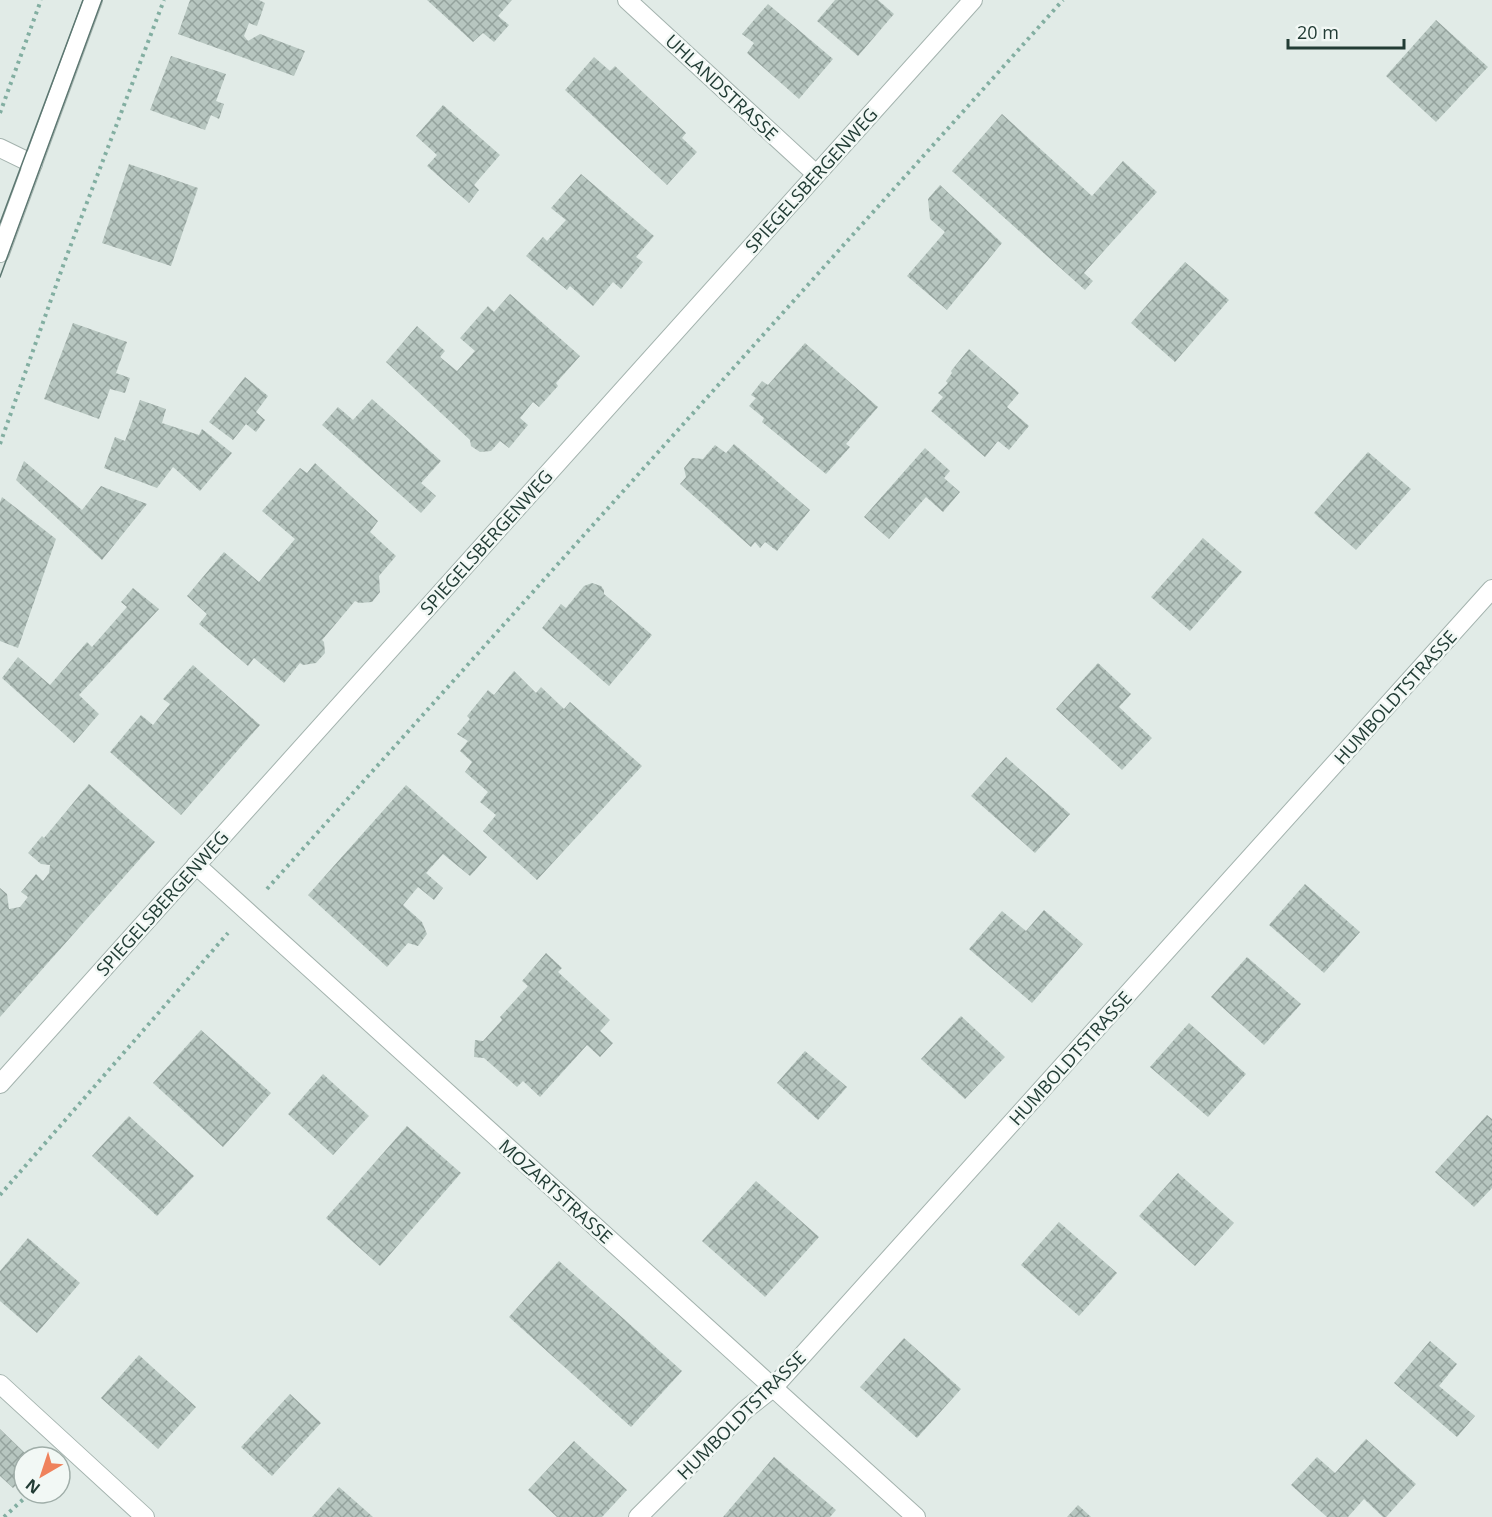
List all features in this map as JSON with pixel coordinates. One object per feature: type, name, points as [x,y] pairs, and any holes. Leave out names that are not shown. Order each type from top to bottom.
[{"type":"street","points":[[0,253],[93,0]]},
{"type":"street","name":"UHLANDSTRASSE","points":[[627,0],[816,174]]},
{"type":"street","name":"SPIEGELSBERGENWEG","points":[[0,1084],[974,0]]},
{"type":"street","points":[[0,148],[33,164]]},
{"type":"street","name":"HUMBOLDTSTRASSE","points":[[638,1517],[745,1410],[773,1388],[1492,589]]},
{"type":"street","name":"MOZARTSTRASSE","points":[[196,865],[916,1517]]},
{"type":"street","points":[[0,1384],[146,1517]]},
{"type":"path","points":[[0,114],[41,0]]},
{"type":"path","points":[[0,444],[64,263],[164,0]]},
{"type":"path","points":[[0,1195],[247,911],[1063,0]]},
{"type":"path","points":[[4,1517],[17,1505]]},
{"type":"building","points":[[190,0],[259,0],[265,3],[257,26],[249,23],[244,36],[248,41],[260,34],[305,51],[294,76],[178,34]]},
{"type":"building","points":[[427,0],[512,0],[498,16],[509,25],[494,42],[483,33],[473,42]]},
{"type":"building","points":[[835,0],[878,0],[894,14],[858,56],[817,21]]},
{"type":"building","points":[[768,4],[833,59],[799,99],[747,53],[754,43],[742,34]]},
{"type":"building","points":[[1436,20],[1488,67],[1436,122],[1386,76]]},
{"type":"building","points":[[171,56],[226,74],[216,101],[224,104],[219,119],[211,115],[205,130],[150,110]]},
{"type":"building","points":[[594,57],[610,71],[615,66],[686,133],[682,138],[697,152],[667,185],[565,90]]},
{"type":"building","points":[[443,105],[500,155],[474,185],[479,190],[469,203],[427,166],[437,155],[416,136]]},
{"type":"building","points":[[1002,114],[1092,196],[1123,161],[1157,192],[1084,273],[1093,281],[1085,290],[952,171]]},
{"type":"building","points":[[129,164],[198,188],[171,266],[102,243]]},
{"type":"building","points":[[581,174],[654,236],[636,257],[643,262],[621,289],[613,282],[593,306],[570,286],[567,290],[526,256],[543,237],[547,241],[566,220],[551,208]]},
{"type":"building","points":[[940,185],[1002,243],[947,310],[907,276],[945,232],[930,219],[928,199]]},
{"type":"building","points":[[1185,262],[1229,300],[1175,362],[1131,323]]},
{"type":"building","points":[[510,294],[580,356],[539,407],[533,402],[520,418],[528,425],[509,448],[500,441],[491,451],[480,452],[471,446],[470,440],[386,362],[417,326],[445,351],[440,357],[457,371],[475,351],[460,338],[488,306],[494,312]]},
{"type":"building","points":[[73,323],[127,342],[116,373],[130,378],[125,393],[110,389],[99,419],[44,399]]},
{"type":"building","points":[[805,343],[878,407],[846,444],[850,447],[826,474],[762,422],[764,418],[749,406],[756,398],[751,395],[762,381],[768,385]]},
{"type":"building","points":[[969,349],[1019,393],[1007,407],[1029,426],[1009,450],[998,441],[985,457],[931,411],[943,397],[938,393],[948,383],[946,381],[951,371]]},
{"type":"building","points":[[245,377],[268,396],[256,412],[265,420],[256,432],[246,424],[233,440],[209,422]]},
{"type":"building","points":[[372,399],[441,461],[421,483],[436,496],[421,513],[322,425],[338,407],[353,420]]},
{"type":"building","points":[[140,400],[166,409],[162,423],[199,435],[202,429],[232,453],[200,491],[173,467],[157,488],[104,468],[115,437],[125,441]]},
{"type":"building","points":[[734,444],[810,510],[777,551],[765,542],[760,548],[755,542],[751,547],[680,484],[686,477],[684,468],[692,458],[703,459],[715,445],[726,453]]},
{"type":"building","points":[[925,448],[950,471],[944,478],[960,492],[943,512],[926,497],[889,539],[864,517]]},
{"type":"building","points":[[1368,452],[1411,489],[1356,550],[1314,513]]},
{"type":"building","points":[[24,461],[82,510],[101,486],[147,504],[102,560],[16,480]]},
{"type":"building","points":[[315,463],[378,521],[370,532],[396,556],[379,576],[380,592],[372,602],[355,601],[322,640],[325,653],[316,663],[303,665],[300,663],[284,683],[254,658],[248,666],[199,624],[207,614],[187,596],[224,552],[259,582],[295,539],[262,511],[300,468],[307,473]]},
{"type":"building","points":[[2,497],[56,539],[18,648],[0,641],[0,502]]},
{"type":"building","points":[[1203,538],[1242,572],[1190,631],[1151,597]]},
{"type":"building","points":[[592,583],[601,586],[604,594],[652,635],[609,686],[542,628],[561,604],[566,608],[584,586]]},
{"type":"building","points":[[133,588],[159,609],[79,695],[99,714],[74,743],[2,678],[18,657],[50,685],[87,642],[92,647],[127,607],[121,602]]},
{"type":"building","points":[[1098,663],[1131,694],[1119,707],[1152,738],[1122,770],[1056,709]]},
{"type":"building","points":[[193,665],[260,725],[181,815],[110,752],[141,715],[153,725],[170,704],[163,699]]},
{"type":"building","points":[[514,671],[536,693],[541,687],[564,709],[570,702],[642,766],[537,880],[483,831],[496,815],[480,802],[488,792],[465,772],[472,762],[460,751],[468,741],[457,734],[470,719],[467,716],[488,690],[494,695]]},
{"type":"building","points":[[1006,757],[1070,814],[1035,853],[971,796]]},
{"type":"building","points":[[89,784],[155,842],[0,1017],[0,888],[7,894],[9,909],[20,907],[28,897],[21,892],[36,874],[43,881],[49,873],[50,865],[41,864],[28,853],[42,836],[44,838]]},
{"type":"building","points":[[406,785],[487,857],[470,876],[443,854],[426,873],[443,888],[434,900],[418,887],[403,905],[422,922],[427,934],[418,946],[408,943],[387,967],[308,895]]},
{"type":"building","points":[[1305,884],[1360,932],[1324,973],[1269,925]]},
{"type":"building","points":[[1044,910],[1083,944],[1032,1003],[969,949],[1002,911],[1026,931]]},
{"type":"building","points":[[546,953],[562,968],[558,972],[610,1020],[600,1031],[613,1043],[600,1057],[587,1045],[540,1097],[523,1081],[517,1087],[484,1058],[474,1057],[475,1040],[483,1041],[502,1020],[500,1017],[528,986],[522,981]]},
{"type":"building","points":[[1247,957],[1301,1004],[1264,1045],[1211,997]]},
{"type":"building","points":[[961,1016],[1005,1057],[965,1099],[921,1059]]},
{"type":"building","points":[[1189,1023],[1246,1074],[1208,1117],[1150,1067]]},
{"type":"building","points":[[201,1030],[271,1093],[223,1147],[153,1083]]},
{"type":"building","points":[[805,1051],[847,1087],[818,1120],[777,1083]]},
{"type":"building","points":[[323,1074],[369,1116],[333,1155],[288,1114]]},
{"type":"building","points":[[1487,1115],[1492,1119],[1492,1188],[1474,1207],[1435,1172]]},
{"type":"building","points":[[129,1116],[194,1176],[157,1216],[92,1156]]},
{"type":"building","points":[[407,1126],[461,1173],[380,1266],[326,1218]]},
{"type":"building","points":[[1178,1173],[1234,1223],[1195,1266],[1139,1216]]},
{"type":"building","points":[[756,1181],[819,1237],[765,1297],[702,1241]]},
{"type":"building","points":[[1059,1222],[1117,1273],[1079,1316],[1021,1265]]},
{"type":"building","points":[[28,1238],[80,1283],[37,1333],[0,1301],[0,1271]]},
{"type":"building","points":[[559,1261],[682,1371],[631,1427],[509,1317]]},
{"type":"building","points":[[904,1338],[961,1389],[917,1438],[860,1387]]},
{"type":"building","points":[[1430,1341],[1457,1364],[1439,1386],[1475,1416],[1457,1437],[1394,1383]]},
{"type":"building","points":[[139,1355],[196,1407],[158,1449],[101,1398]]},
{"type":"building","points":[[290,1394],[321,1423],[272,1476],[241,1447]]},
{"type":"building","points":[[0,1429],[17,1445],[12,1445],[12,1487],[0,1476]]},
{"type":"building","points":[[1366,1439],[1416,1484],[1386,1517],[1383,1517],[1364,1499],[1348,1517],[1327,1517],[1291,1485],[1317,1457],[1335,1473]]},
{"type":"building","points":[[574,1441],[627,1490],[602,1517],[557,1517],[528,1490]]},
{"type":"building","points":[[774,1457],[836,1510],[830,1517],[723,1517]]},
{"type":"building","points":[[339,1487],[373,1517],[312,1517]]},
{"type":"building","points":[[1078,1505],[1091,1517],[1067,1517]]},
{"type":"tram line","points":[[0,223],[83,0]]},
{"type":"tram line","points":[[0,277],[102,0]]}]
